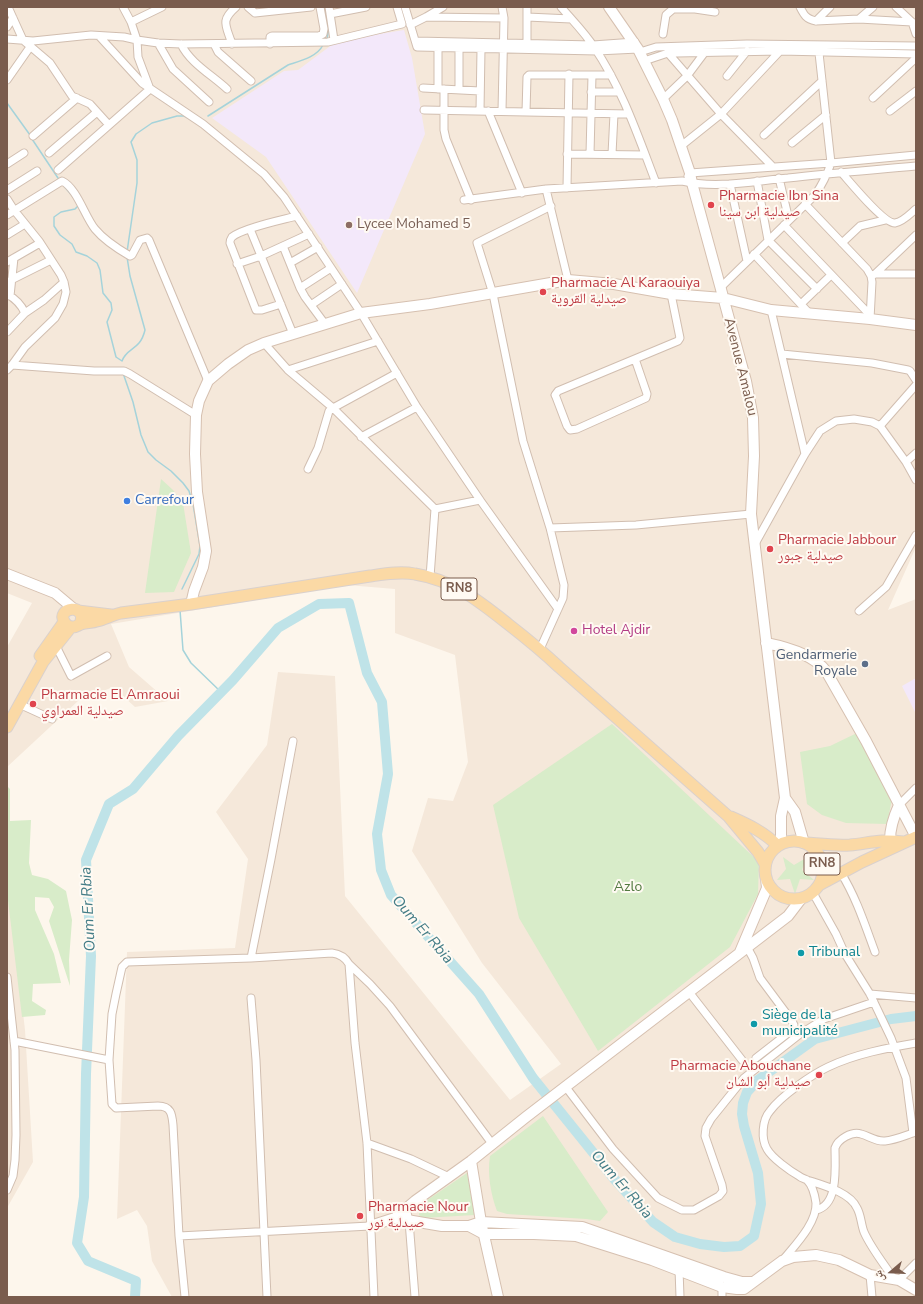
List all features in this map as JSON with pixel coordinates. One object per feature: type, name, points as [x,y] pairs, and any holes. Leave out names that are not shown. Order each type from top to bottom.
[{"type":"main road","name":"RN8","points":[[69,622],[97,621],[112,615],[382,574],[413,573],[430,577],[450,585],[474,598],[540,649],[559,668],[729,817],[766,864]]},
{"type":"main road","points":[[7,715],[46,646],[69,622],[82,620],[81,615],[76,610],[69,609],[65,612],[69,622]]},
{"type":"main road","name":"RN8","points":[[76,610],[112,615]]},
{"type":"main road","points":[[7,727],[43,662],[56,646],[69,622]]},
{"type":"main road","name":"RN8","points":[[729,817],[753,827],[779,845],[790,841],[849,845],[876,840],[903,842]]},
{"type":"main road","name":"RN8","points":[[801,899],[841,873],[916,837]]},
{"type":"main road","name":"RN8","points":[[805,843],[813,848],[822,861],[822,878],[816,889]]},
{"type":"main road","points":[[779,845],[768,857],[766,864],[766,877],[769,885],[775,892],[783,897],[801,899]]},
{"type":"street","points":[[8,7],[23,40],[50,63],[69,93],[72,96],[90,104],[109,126]]},
{"type":"street","points":[[123,7],[131,22],[137,40],[138,56],[150,89]]},
{"type":"street","points":[[131,22],[162,7]]},
{"type":"street","points":[[232,44],[226,20],[227,15],[236,7]]},
{"type":"street","points":[[248,7],[255,12],[311,7]]},
{"type":"street","points":[[270,44],[270,37],[272,36],[319,36],[323,34],[324,29],[320,7]]},
{"type":"street","points":[[331,41],[330,10],[366,7]]},
{"type":"street","points":[[7,39],[51,40],[77,35],[124,37],[158,43],[182,44],[320,43],[402,24],[396,7]]},
{"type":"street","points":[[405,7],[416,41],[438,45],[595,48]]},
{"type":"street","points":[[410,24],[443,7]]},
{"type":"street","points":[[502,7],[504,18],[502,111]]},
{"type":"street","points":[[527,7],[527,44]]},
{"type":"street","points":[[561,7],[595,48],[611,75],[629,114],[656,183]]},
{"type":"street","name":"Avenue Amalou","points":[[609,7],[639,51],[672,120],[681,146],[688,179],[746,381],[753,418],[754,456],[752,514],[785,798]]},
{"type":"street","points":[[800,7],[804,16],[816,20],[859,19],[912,22]]},
{"type":"street","points":[[816,20],[830,7]]},
{"type":"street","points":[[859,19],[873,7]]},
{"type":"street","points":[[896,7],[912,22],[916,34]]},
{"type":"street","points":[[663,34],[666,15],[673,9],[695,8],[715,12]]},
{"type":"street","points":[[426,17],[504,18]]},
{"type":"street","points":[[527,17],[571,19]]},
{"type":"street","points":[[7,27],[13,18]]},
{"type":"street","points":[[99,36],[136,77],[150,89],[203,124],[264,174],[284,197],[361,313],[417,406],[480,500],[558,609]]},
{"type":"street","points":[[158,43],[173,69],[209,102]]},
{"type":"street","points":[[182,44],[184,50],[195,62],[227,89]]},
{"type":"street","points":[[214,44],[218,52],[251,81]]},
{"type":"street","points":[[459,45],[481,49],[527,44],[668,53],[780,51],[916,54]]},
{"type":"street","points":[[639,51],[656,46],[740,44],[916,46]]},
{"type":"street","points":[[438,45],[446,139],[467,200],[566,188],[656,183],[773,167],[916,155]]},
{"type":"street","points":[[459,45],[459,90]]},
{"type":"street","points":[[7,80],[30,47]]},
{"type":"street","points":[[480,111],[481,49]]},
{"type":"street","points":[[727,76],[747,51]]},
{"type":"street","points":[[681,146],[721,114],[780,51]]},
{"type":"street","points":[[663,99],[686,76],[705,52]]},
{"type":"street","points":[[668,53],[686,76],[773,167]]},
{"type":"street","points":[[721,293],[747,261],[820,188],[828,174],[831,163],[819,53]]},
{"type":"street","points":[[873,98],[916,58]]},
{"type":"street","points":[[566,188],[569,74]]},
{"type":"street","points":[[526,112],[527,77],[529,75],[611,75]]},
{"type":"street","points":[[590,154],[592,75]]},
{"type":"street","points":[[764,135],[822,81]]},
{"type":"street","points":[[423,88],[480,90]]},
{"type":"street","points":[[58,170],[150,89]]},
{"type":"street","points":[[890,111],[916,91]]},
{"type":"street","points":[[591,92],[619,92]]},
{"type":"street","points":[[33,136],[77,98]]},
{"type":"street","points":[[424,110],[629,114]]},
{"type":"street","points":[[488,111],[522,193]]},
{"type":"street","points":[[49,153],[97,112]]},
{"type":"street","points":[[612,154],[614,114]]},
{"type":"street","points":[[792,143],[826,115]]},
{"type":"street","points":[[7,164],[24,153]]},
{"type":"street","points":[[567,154],[645,155]]},
{"type":"street","points":[[688,179],[704,185],[730,184],[779,178],[916,166]]},
{"type":"street","points":[[7,190],[37,171]]},
{"type":"street","points":[[841,172],[885,220]]},
{"type":"street","points":[[779,178],[789,220]]},
{"type":"street","points":[[757,181],[768,240],[817,289]]},
{"type":"street","points":[[7,215],[60,182],[65,182],[78,199],[95,229],[122,251],[130,256],[133,254],[140,240],[146,238],[149,240],[208,381]]},
{"type":"street","points":[[730,184],[747,261]]},
{"type":"street","points":[[546,190],[568,280]]},
{"type":"street","points":[[7,199],[51,260],[64,282],[66,292],[63,304],[55,318],[25,347],[10,367]]},
{"type":"street","points":[[805,204],[873,275],[916,274]]},
{"type":"street","points":[[540,649],[563,598],[564,585],[550,528],[523,440],[493,294],[477,244],[551,206]]},
{"type":"street","points":[[842,243],[860,226],[885,220],[896,223],[916,209]]},
{"type":"street","points":[[281,304],[262,310],[256,310],[237,264],[230,240],[232,237],[250,229],[297,216]]},
{"type":"street","points":[[7,236],[25,224]]},
{"type":"street","points":[[784,225],[870,317]]},
{"type":"street","points":[[250,229],[293,334]]},
{"type":"street","points":[[237,264],[261,256],[309,234]]},
{"type":"street","points":[[870,317],[873,275],[916,235]]},
{"type":"street","points":[[7,262],[40,243]]},
{"type":"street","points":[[283,246],[300,288],[325,324]]},
{"type":"street","points":[[290,263],[318,247]]},
{"type":"street","points":[[754,254],[809,313]]},
{"type":"street","points":[[14,258],[8,295],[16,300],[25,313]]},
{"type":"street","points":[[11,280],[51,260]]},
{"type":"street","points":[[300,288],[331,268]]},
{"type":"street","points":[[801,304],[831,275]]},
{"type":"street","points":[[191,604],[194,591],[204,567],[206,551],[197,492],[194,454],[196,415],[199,401],[208,381],[248,350],[264,343],[361,313],[493,294],[568,280],[614,284],[671,294],[721,293],[771,310],[870,317],[916,325]]},
{"type":"street","points":[[7,332],[25,313],[44,300],[64,282]]},
{"type":"street","points":[[311,305],[342,284]]},
{"type":"street","points":[[635,359],[647,394],[646,398],[577,429],[570,430],[556,397],[556,393],[560,390],[678,341],[680,338],[671,294]]},
{"type":"street","points":[[771,310],[805,454]]},
{"type":"street","points":[[288,370],[378,341]]},
{"type":"street","points":[[264,343],[288,370],[333,408],[434,509],[430,577]]},
{"type":"street","points":[[782,354],[884,365],[908,370],[916,380]]},
{"type":"street","points":[[10,367],[113,372],[124,371],[196,415]]},
{"type":"street","points":[[308,469],[321,442],[328,415],[333,408],[397,373]]},
{"type":"street","points":[[880,426],[916,385]]},
{"type":"street","points":[[361,437],[417,406]]},
{"type":"street","points":[[756,542],[805,454],[820,431],[836,421],[854,418],[872,422],[880,426],[906,462],[916,480]]},
{"type":"street","points":[[906,462],[916,453]]},
{"type":"street","points":[[434,509],[480,500]]},
{"type":"street","points":[[550,528],[636,525],[752,514]]},
{"type":"street","points":[[859,611],[886,587],[916,535]]},
{"type":"street","points":[[7,574],[55,594],[76,610]]},
{"type":"street","points":[[55,594],[69,622]]},
{"type":"street","points":[[766,643],[780,646],[815,660],[821,664],[830,676],[863,736],[916,837]]},
{"type":"street","points":[[56,646],[71,676],[107,656]]},
{"type":"street","points":[[19,704],[52,720]]},
{"type":"street","points":[[251,958],[293,741]]},
{"type":"street","points":[[890,840],[893,818],[899,805],[916,788]]},
{"type":"street","points":[[785,798],[795,812],[805,843]]},
{"type":"street","points":[[779,845],[781,816],[785,798]]},
{"type":"street","points":[[841,873],[875,952]]},
{"type":"street","points":[[743,951],[766,888],[766,877]]},
{"type":"street","points":[[816,889],[845,954],[870,994],[895,1046],[906,1078],[915,1132],[884,1141],[876,1140],[860,1133],[852,1134],[842,1139],[835,1148],[833,1189],[831,1199],[825,1207],[816,1210]]},
{"type":"street","points":[[179,1236],[370,1226],[395,1218],[415,1200],[471,1162],[534,1110],[788,916],[801,899]]},
{"type":"street","points":[[743,951],[757,966],[760,978],[794,1025],[792,1030],[756,1058]]},
{"type":"street","points":[[185,1297],[179,1236],[173,1125],[171,1114],[165,1106],[119,1109],[113,1107],[109,1060],[112,1014],[121,970],[124,964],[132,961],[251,958],[332,953],[339,954],[346,959],[349,964],[390,1006],[492,1144]]},
{"type":"street","points":[[349,964],[355,1043],[366,1143],[374,1297]]},
{"type":"street","points":[[7,977],[11,1033],[14,1041],[15,1114],[15,1160],[13,1176],[7,1190]]},
{"type":"street","points":[[689,992],[742,1060]]},
{"type":"street","points":[[870,994],[916,998]]},
{"type":"street","points":[[251,998],[256,1060],[267,1297]]},
{"type":"street","points":[[563,1088],[613,1149],[658,1198],[682,1210],[694,1210],[719,1196],[722,1191],[722,1185],[706,1136],[706,1128],[711,1119],[744,1078],[800,1034],[824,1018],[875,1004]]},
{"type":"street","points":[[14,1041],[109,1060]]},
{"type":"street","points":[[897,1280],[864,1232],[858,1208],[848,1198],[833,1189],[798,1176],[778,1161],[766,1149],[764,1130],[765,1119],[769,1111],[792,1090],[810,1077],[848,1059],[895,1046],[916,1043]]},
{"type":"street","points":[[7,1114],[15,1114]]},
{"type":"street","points":[[366,1143],[412,1159],[450,1177]]},
{"type":"street","points":[[471,1162],[481,1222],[498,1297]]},
{"type":"street","points":[[782,1261],[812,1222],[816,1210],[816,1202],[813,1191],[807,1180]]},
{"type":"street","points":[[406,1208],[409,1221],[415,1297]]},
{"type":"street","points":[[395,1218],[442,1226],[469,1226],[481,1222],[582,1227],[724,1277],[744,1289]]},
{"type":"street","points":[[469,1226],[484,1234],[576,1236],[619,1248],[679,1270],[722,1292],[744,1289],[782,1261],[793,1257],[816,1255],[839,1260],[870,1275],[897,1280],[916,1290]]},
{"type":"street","points":[[897,1280],[916,1263]]},
{"type":"street","points":[[679,1270],[680,1297]]},
{"type":"street","points":[[870,1275],[872,1297]]},
{"type":"shaded area","points":[[7,7],[916,7],[916,547],[888,610],[916,599],[916,1297],[172,1297],[152,1261],[147,1226],[137,1210],[117,1219],[127,952],[235,948],[248,859],[216,812],[267,745],[278,672],[335,676],[345,896],[510,1100],[561,1064],[482,963],[412,851],[428,798],[453,801],[468,762],[455,655],[395,633],[395,589],[347,585],[111,624],[129,667],[168,701],[135,707],[113,687],[78,701],[7,767],[7,647],[32,603],[7,593]]},
{"type":"shaded area","name":"Lycee Mohamed 5","points":[[404,30],[412,58],[425,134],[357,293],[266,157],[212,118],[284,71],[298,70],[337,41]]},
{"type":"shaded area","points":[[916,678],[916,714],[902,686]]},
{"type":"shaded area","points":[[7,875],[25,1030],[33,1162],[7,1208]]},
{"type":"green space","points":[[161,479],[173,490],[183,503],[191,553],[174,592],[145,593]]},
{"type":"green space","name":"Azlo","points":[[612,724],[759,862],[758,894],[730,947],[598,1051],[519,918],[493,805]]},
{"type":"green space","points":[[859,732],[892,799],[887,824],[846,823],[822,815],[807,804],[800,752],[830,746]]},
{"type":"green space","points":[[7,786],[10,789],[10,821],[31,820],[29,863],[32,875],[48,879],[66,891],[72,920],[69,960],[70,986],[49,921],[54,907],[49,898],[35,897],[35,910],[54,954],[61,983],[33,984],[32,1001],[46,1010],[45,1015],[22,1017],[7,892]]},
{"type":"green space","points":[[783,857],[794,865],[806,858],[802,870],[814,880],[800,879],[795,894],[790,879],[777,880],[786,869]]},
{"type":"green space","points":[[543,1116],[608,1212],[600,1221],[507,1214],[497,1211],[490,1184],[490,1156]]},
{"type":"green space","points":[[467,1173],[475,1215],[422,1218],[419,1215],[420,1205]]},
{"type":"waterway","points":[[327,39],[329,27]]},
{"type":"waterway","points":[[208,116],[288,65],[317,53],[323,45]]},
{"type":"waterway","points":[[7,103],[30,135]]},
{"type":"waterway","points":[[127,252],[137,183],[137,160],[131,142],[136,134],[152,123],[177,116],[184,116],[192,120]]},
{"type":"waterway","points":[[32,139],[60,181]]},
{"type":"waterway","points":[[63,185],[75,199]]},
{"type":"waterway","points":[[78,206],[75,209],[61,212],[54,217],[54,226],[60,235],[72,244],[76,252],[87,256],[97,263],[100,270],[103,293],[111,303],[112,310],[107,322],[116,357],[122,361],[127,353],[140,342],[145,330],[130,276],[127,257]]},
{"type":"waterway","points":[[123,373],[133,402],[141,435],[148,452],[183,483],[189,491],[193,504],[200,546],[199,554],[182,589]]},
{"type":"waterway","name":"Oum Er Rbia","points":[[135,1297],[136,1281],[88,1261],[77,1243],[84,1197],[86,1074],[91,956],[86,860],[109,804],[133,789],[178,736],[233,680],[278,628],[319,604],[349,603],[367,673],[382,702],[388,774],[377,834],[381,870],[391,895],[479,994],[533,1078],[616,1181],[653,1222],[675,1237],[700,1244],[724,1247],[740,1246],[754,1236],[761,1204],[758,1173],[744,1126],[742,1114],[743,1103],[747,1092],[758,1080],[815,1039],[891,1019],[916,1016]]},
{"type":"waterway","points":[[180,610],[183,650],[191,663],[221,692]]},
{"type":"place","name":"Pharmacie Ibn Sina صيدلية ابن سينا","points":[[711,205]]},
{"type":"place","name":"Lycee Mohamed 5","points":[[349,225]]},
{"type":"place","name":"Pharmacie Al Karaouiya صيدلية القروية","points":[[543,292]]},
{"type":"place","name":"Carrefour","points":[[127,501]]},
{"type":"place","name":"Pharmacie Jabbour صيدلية جبور","points":[[770,549]]},
{"type":"place","name":"Hotel Ajdir","points":[[574,631]]},
{"type":"place","name":"Gendarmerie Royale","points":[[865,664]]},
{"type":"place","name":"Pharmacie El Amraoui صيدلية العمراوي","points":[[33,704]]},
{"type":"place","name":"Tribunal","points":[[801,953]]},
{"type":"place","name":"Siège de la municipalité","points":[[754,1024]]},
{"type":"place","name":"Pharmacie Abouchane صيدلية أبو الشان","points":[[819,1075]]},
{"type":"place","name":"Pharmacie Nour صيدلية نور","points":[[360,1216]]}]
